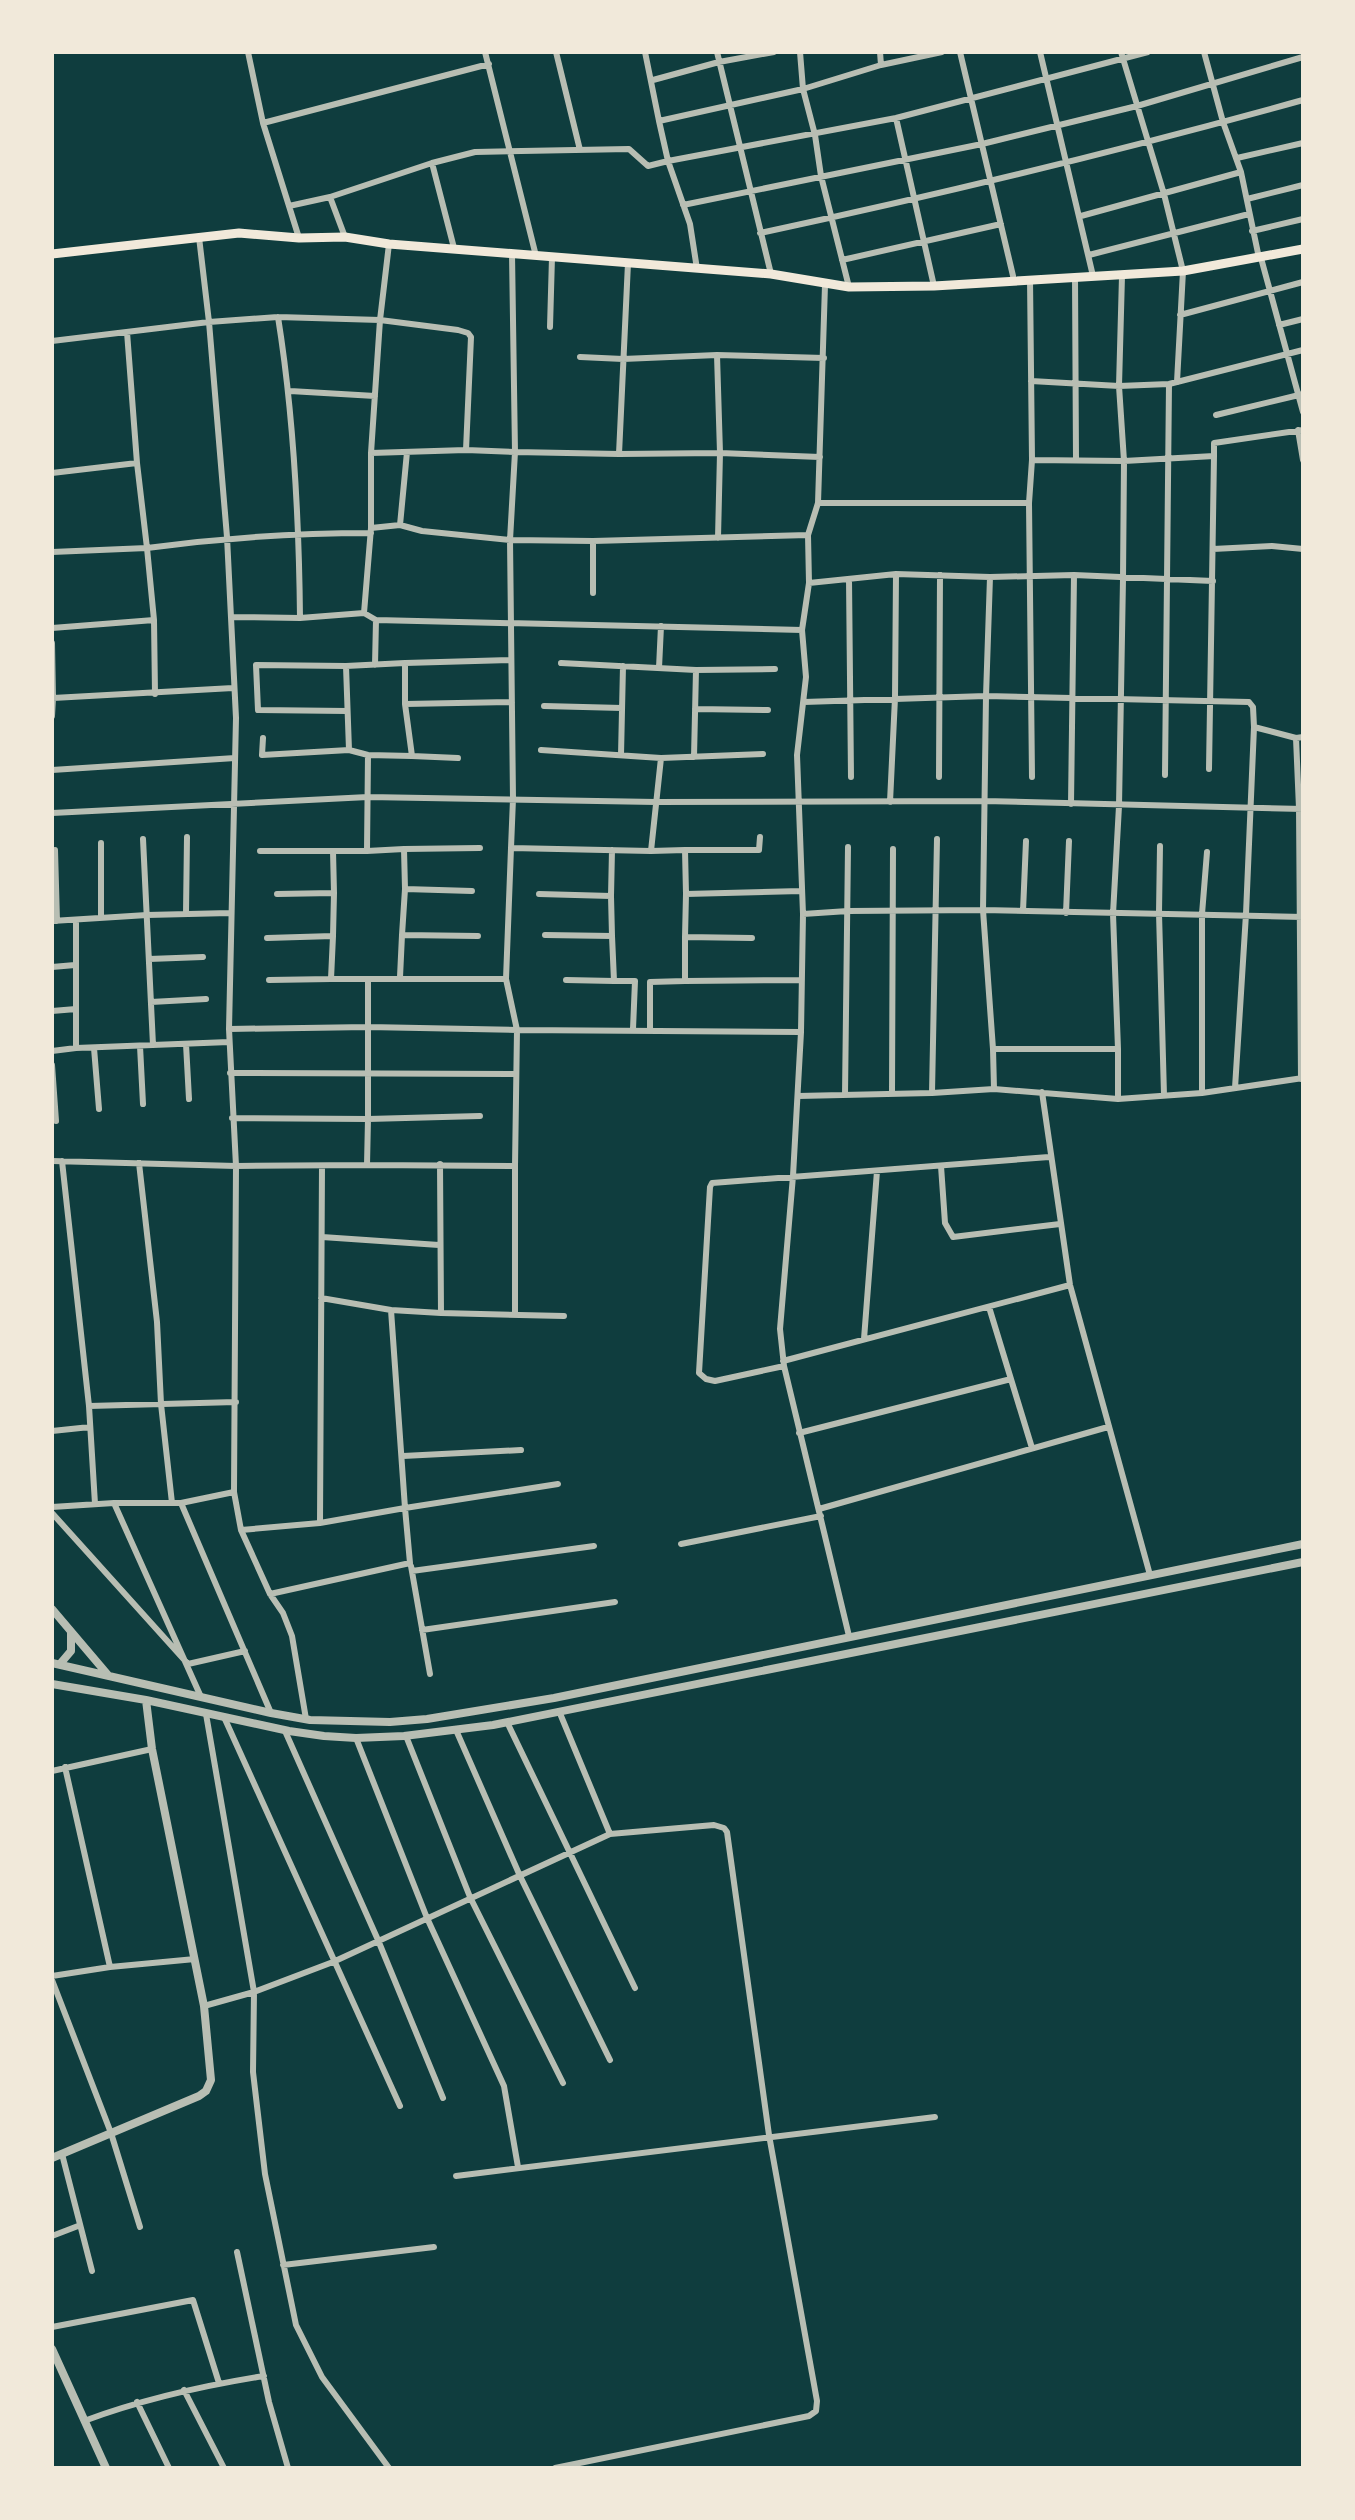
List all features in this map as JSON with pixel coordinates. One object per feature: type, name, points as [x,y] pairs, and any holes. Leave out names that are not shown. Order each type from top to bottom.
[{"type":"main road","points":[[52,254],[239,233],[299,238],[345,237],[389,244],[771,274],[849,287],[934,286],[1183,271],[1303,249]]},
{"type":"street","points":[[248,52],[263,123],[299,238]]},
{"type":"street","points":[[485,52],[536,256]]},
{"type":"street","points":[[556,52],[580,150]]},
{"type":"street","points":[[645,52],[668,161],[690,224],[697,270]]},
{"type":"street","points":[[717,52],[771,274]]},
{"type":"street","points":[[653,80],[719,62],[774,52]]},
{"type":"street","points":[[800,52],[803,89],[815,135],[821,176],[849,287]]},
{"type":"street","points":[[880,52],[881,65]]},
{"type":"street","points":[[659,121],[803,89],[881,65],[942,52]]},
{"type":"street","points":[[960,52],[1014,280]]},
{"type":"street","points":[[1040,52],[1093,276]]},
{"type":"street","points":[[289,206],[330,197],[475,152],[629,149],[648,166],[896,118],[1047,80],[1122,56],[1148,52]]},
{"type":"street","points":[[1204,52],[1223,122],[1241,172],[1252,231],[1301,395],[1303,412]]},
{"type":"street","points":[[1122,56],[1164,194],[1183,271],[1170,459],[1165,775]]},
{"type":"street","points":[[683,205],[982,144],[1137,106],[1303,57]]},
{"type":"street","points":[[263,123],[489,64]]},
{"type":"street","points":[[760,233],[916,200],[1148,143],[1303,100]]},
{"type":"street","points":[[896,118],[934,286]]},
{"type":"street","points":[[1237,158],[1303,143]]},
{"type":"street","points":[[432,163],[454,248]]},
{"type":"street","points":[[1081,216],[1241,172]]},
{"type":"street","points":[[1247,199],[1303,185]]},
{"type":"street","points":[[330,197],[345,237]]},
{"type":"street","points":[[1089,255],[1249,214]]},
{"type":"street","points":[[1252,231],[1303,219]]},
{"type":"street","points":[[842,260],[1001,224]]},
{"type":"street","points":[[199,237],[209,322],[232,617],[235,758],[229,1042],[236,1166],[234,1492],[241,1530],[292,1636],[306,1719]]},
{"type":"street","points":[[364,613],[371,530],[371,453],[380,320],[389,244]]},
{"type":"street","points":[[512,254],[515,452],[510,540],[513,799],[506,979],[517,1030],[514,1074],[515,1315]]},
{"type":"street","points":[[550,327],[552,257]]},
{"type":"street","points":[[619,454],[628,263]]},
{"type":"street","points":[[1118,1099],[1113,914],[1119,806],[1123,579],[1124,461],[1119,386],[1122,276]]},
{"type":"street","points":[[1075,277],[1076,460]]},
{"type":"street","points":[[1030,279],[1032,777]]},
{"type":"street","points":[[1180,315],[1303,282]]},
{"type":"street","points":[[825,285],[818,503],[808,535],[809,583],[802,630],[806,677],[797,755],[803,914],[801,1032],[780,1329],[783,1363],[849,1636]]},
{"type":"street","points":[[278,317],[290,391],[299,533],[300,618]]},
{"type":"street","points":[[52,341],[278,317],[380,320],[458,330],[470,335],[466,450]]},
{"type":"street","points":[[1279,325],[1303,319]]},
{"type":"street","points":[[127,332],[154,620],[155,694]]},
{"type":"street","points":[[1031,381],[1119,386],[1173,383],[1303,350]]},
{"type":"street","points":[[717,355],[720,453],[718,538]]},
{"type":"street","points":[[580,357],[623,359],[717,355],[824,358]]},
{"type":"street","points":[[290,391],[375,396]]},
{"type":"street","points":[[1216,415],[1301,395]]},
{"type":"street","points":[[1209,769],[1214,443],[1301,430],[1303,460]]},
{"type":"street","points":[[371,453],[466,450],[820,457]]},
{"type":"street","points":[[400,525],[407,452]]},
{"type":"street","points":[[1032,460],[1124,461],[1214,456]]},
{"type":"street","points":[[52,473],[137,463]]},
{"type":"street","points":[[818,503],[1029,503]]},
{"type":"street","points":[[52,552],[147,548],[227,537],[371,530],[400,525],[422,531],[510,540],[808,535]]},
{"type":"street","points":[[593,541],[593,593]]},
{"type":"street","points":[[1213,549],[1272,546],[1303,549]]},
{"type":"street","points":[[809,583],[896,574],[990,577],[1074,575],[1213,581]]},
{"type":"street","points":[[890,802],[896,574]]},
{"type":"street","points":[[939,777],[940,575]]},
{"type":"street","points":[[1071,804],[1074,575]]},
{"type":"street","points":[[990,577],[983,910],[994,1089]]},
{"type":"street","points":[[849,579],[851,777]]},
{"type":"street","points":[[232,617],[300,618],[364,613],[376,620],[802,630]]},
{"type":"street","points":[[52,628],[154,620]]},
{"type":"street","points":[[375,665],[376,620]]},
{"type":"street","points":[[659,668],[661,626]]},
{"type":"street","points":[[52,643],[52,716]]},
{"type":"street","points":[[347,711],[258,710],[256,665],[346,666],[511,660]]},
{"type":"street","points":[[405,663],[405,704],[412,756]]},
{"type":"street","points":[[561,663],[696,670],[775,669]]},
{"type":"street","points":[[346,666],[349,750]]},
{"type":"street","points":[[621,755],[623,666]]},
{"type":"street","points":[[694,757],[696,670]]},
{"type":"street","points":[[53,698],[233,688]]},
{"type":"street","points":[[804,702],[986,696],[1252,703],[1254,727],[1246,914],[1235,1088]]},
{"type":"street","points":[[405,704],[512,702]]},
{"type":"street","points":[[544,706],[622,708]]},
{"type":"street","points":[[695,709],[768,710]]},
{"type":"street","points":[[798,1096],[994,1089],[1118,1099],[1202,1093],[1302,1079],[1299,738],[1254,727]]},
{"type":"street","points":[[263,738],[262,755],[349,750],[368,755],[458,758]]},
{"type":"street","points":[[541,750],[661,758],[763,754]]},
{"type":"street","points":[[367,851],[368,755]]},
{"type":"street","points":[[52,770],[235,758]]},
{"type":"street","points":[[651,851],[661,758]]},
{"type":"street","points":[[52,813],[368,797],[656,802],[984,801],[1301,808]]},
{"type":"street","points":[[186,913],[187,837]]},
{"type":"street","points":[[511,848],[759,850],[760,837]]},
{"type":"street","points":[[143,839],[153,1045]]},
{"type":"street","points":[[932,1093],[937,839]]},
{"type":"street","points":[[1023,911],[1026,841]]},
{"type":"street","points":[[1066,913],[1069,841]]},
{"type":"street","points":[[101,843],[101,918]]},
{"type":"street","points":[[1160,846],[1164,1095]]},
{"type":"street","points":[[845,1095],[848,847]]},
{"type":"street","points":[[260,851],[480,848]]},
{"type":"street","points":[[400,977],[404,849]]},
{"type":"street","points":[[892,1093],[893,849]]},
{"type":"street","points":[[55,850],[54,921],[230,913]]},
{"type":"street","points":[[612,850],[614,981]]},
{"type":"street","points":[[685,850],[685,981]]},
{"type":"street","points":[[331,979],[333,851]]},
{"type":"street","points":[[1202,1093],[1202,914],[1207,852]]},
{"type":"street","points":[[405,889],[472,891]]},
{"type":"street","points":[[686,894],[801,891]]},
{"type":"street","points":[[277,894],[334,893]]},
{"type":"street","points":[[539,894],[611,896]]},
{"type":"street","points":[[803,914],[983,910],[1301,917]]},
{"type":"street","points":[[76,920],[76,1048]]},
{"type":"street","points":[[402,935],[478,936]]},
{"type":"street","points":[[545,935],[612,936]]},
{"type":"street","points":[[267,938],[333,936]]},
{"type":"street","points":[[685,937],[752,938]]},
{"type":"street","points":[[149,959],[203,957]]},
{"type":"street","points":[[52,967],[75,965]]},
{"type":"street","points":[[269,980],[400,977],[506,979]]},
{"type":"street","points":[[367,1165],[368,979]]},
{"type":"street","points":[[566,980],[635,981],[633,1029]]},
{"type":"street","points":[[650,1030],[650,982],[801,980]]},
{"type":"street","points":[[151,1002],[206,999]]},
{"type":"street","points":[[52,1011],[76,1009]]},
{"type":"street","points":[[229,1029],[368,1027],[801,1032]]},
{"type":"street","points":[[52,1051],[229,1042]]},
{"type":"street","points":[[186,1044],[189,1099]]},
{"type":"street","points":[[140,1046],[143,1104]]},
{"type":"street","points":[[94,1048],[99,1109]]},
{"type":"street","points":[[993,1049],[1118,1049]]},
{"type":"street","points":[[52,1065],[56,1121]]},
{"type":"street","points":[[230,1073],[514,1074]]},
{"type":"street","points":[[1042,1092],[1049,1157],[1070,1285],[1150,1575]]},
{"type":"street","points":[[232,1118],[480,1116]]},
{"type":"street","points":[[1049,1157],[716,1181],[711,1184],[698,1369],[706,1379],[715,1381],[1070,1285]]},
{"type":"street","points":[[52,1161],[236,1166],[515,1166]]},
{"type":"street","points":[[62,1161],[89,1406],[95,1504]]},
{"type":"street","points":[[139,1163],[157,1322],[161,1404],[172,1503]]},
{"type":"street","points":[[440,1164],[441,1313]]},
{"type":"street","points":[[320,1523],[322,1166]]},
{"type":"street","points":[[941,1166],[945,1223],[953,1237],[1060,1224]]},
{"type":"street","points":[[864,1339],[877,1171]]},
{"type":"street","points":[[322,1237],[439,1245]]},
{"type":"street","points":[[321,1298],[391,1310],[564,1316]]},
{"type":"street","points":[[989,1307],[1032,1448]]},
{"type":"street","points":[[391,1310],[411,1567],[430,1674]]},
{"type":"street","points":[[799,1433],[1011,1379]]},
{"type":"street","points":[[89,1406],[236,1402]]},
{"type":"street","points":[[52,1431],[90,1427]]},
{"type":"street","points":[[681,1544],[820,1513],[1108,1427]]},
{"type":"street","points":[[403,1456],[521,1450]]},
{"type":"street","points":[[241,1530],[320,1523],[558,1484]]},
{"type":"street","points":[[52,1510],[95,1504],[181,1503],[234,1492]]},
{"type":"street","points":[[114,1503],[201,1697]]},
{"type":"street","points":[[181,1503],[271,1713]]},
{"type":"street","points":[[52,1510],[188,1664]]},
{"type":"street","points":[[56,1664],[306,1719],[390,1722],[427,1719],[554,1698],[1303,1544]]},
{"type":"street","points":[[270,1594],[411,1567],[594,1546]]},
{"type":"street","points":[[52,1684],[146,1700],[285,1730],[356,1738],[406,1736],[507,1722],[1303,1562]]},
{"type":"street","points":[[422,1630],[615,1602]]},
{"type":"street","points":[[52,1609],[108,1675]]},
{"type":"street","points":[[56,1664],[71,1651],[71,1632]]},
{"type":"street","points":[[188,1664],[245,1651]]},
{"type":"street","points":[[52,2158],[206,2091],[211,2074],[204,2006],[152,1749],[146,1700],[148,1683]]},
{"type":"street","points":[[559,1711],[610,1834]]},
{"type":"street","points":[[206,1714],[254,1992],[253,2072],[265,2174],[296,2325],[307,2351],[332,2392],[389,2468]]},
{"type":"street","points":[[224,1717],[400,2106]]},
{"type":"street","points":[[507,1722],[635,1988]]},
{"type":"street","points":[[285,1730],[378,1940],[443,2098]]},
{"type":"street","points":[[456,1730],[520,1876],[610,2060]]},
{"type":"street","points":[[406,1736],[470,1897],[563,2083]]},
{"type":"street","points":[[356,1738],[427,1918],[504,2086],[518,2167]]},
{"type":"street","points":[[52,1771],[152,1749]]},
{"type":"street","points":[[65,1767],[110,1967]]},
{"type":"street","points":[[204,2006],[254,1992],[333,1962],[610,1834],[714,1825],[724,1828],[769,2135],[817,2401],[816,2411],[809,2416],[555,2468]]},
{"type":"street","points":[[140,2227],[111,2133],[52,1978],[110,1967],[195,1959]]},
{"type":"street","points":[[456,2176],[769,2135],[829,2131],[935,2117]]},
{"type":"street","points":[[62,2154],[92,2271]]},
{"type":"street","points":[[52,2236],[78,2226]]},
{"type":"street","points":[[283,2265],[434,2247]]},
{"type":"street","points":[[237,2252],[288,2468]]},
{"type":"street","points":[[52,2327],[193,2300],[219,2383]]},
{"type":"street","points":[[52,2349],[106,2468]]},
{"type":"street","points":[[84,2421],[137,2402],[184,2390],[264,2376]]},
{"type":"street","points":[[184,2390],[224,2468]]},
{"type":"street","points":[[137,2402],[169,2468]]}]
